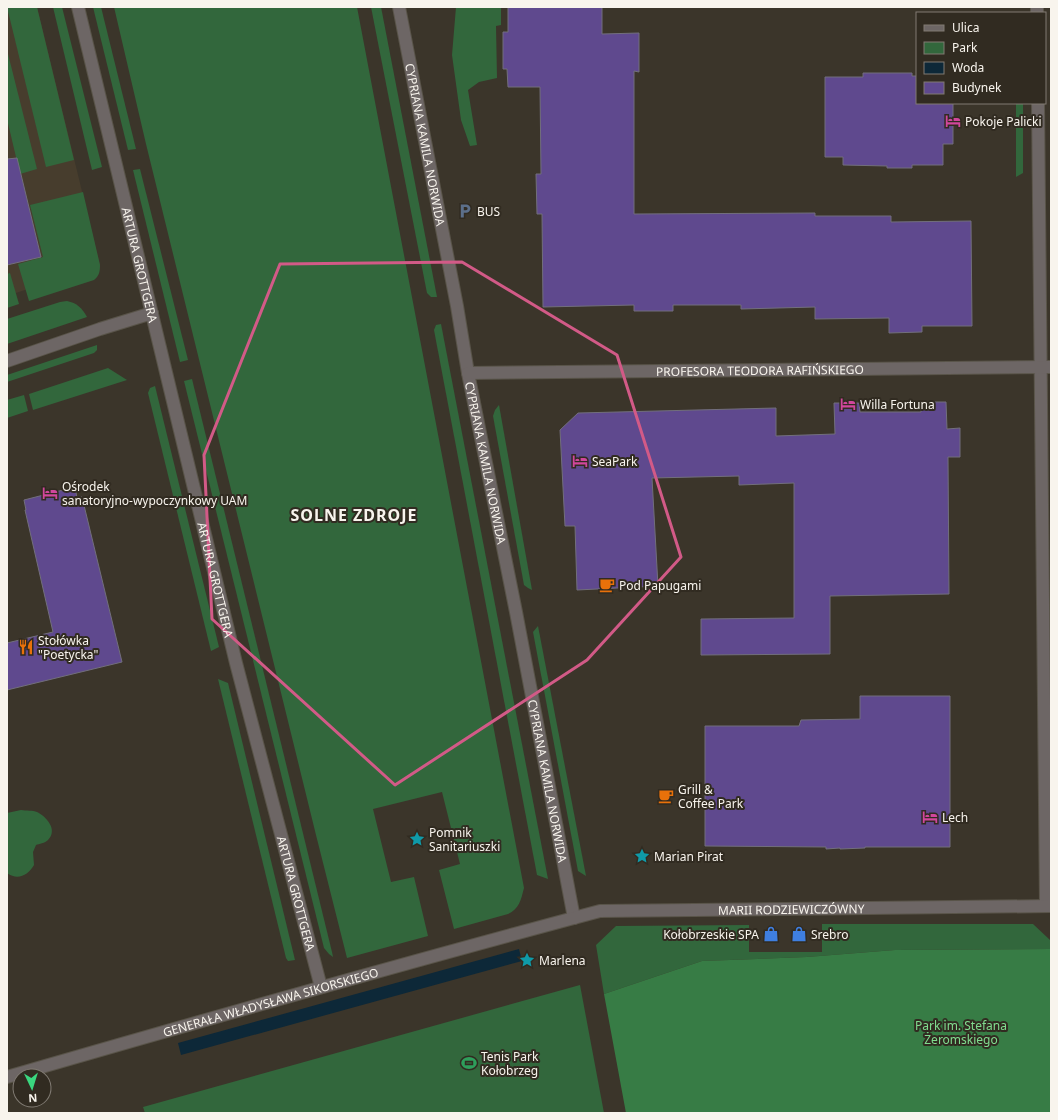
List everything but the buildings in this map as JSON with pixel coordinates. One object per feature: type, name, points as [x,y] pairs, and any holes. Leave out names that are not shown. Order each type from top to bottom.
[{"type":"street","name":"ARTURA GROTTGERA","points":[[78,7],[236,663],[321,987]]},
{"type":"street","name":"CYPRIANA KAMILA NORWIDA","points":[[399,7],[468,373],[516,612],[574,918]]},
{"type":"street","points":[[1038,104],[1046,367],[1049,906]]},
{"type":"street","points":[[7,361],[152,313]]},
{"type":"street","name":"PROFESORA TEODORA RAFIŃSKIEGO","points":[[468,373],[1046,367]]},
{"type":"street","name":"MARII RODZIEWICZÓWNY","points":[[534,928],[600,911],[611,910],[1049,906]]},
{"type":"street","name":"GENERAŁA WŁADYSŁAWA SIKORSKIEGO","points":[[7,1077],[534,928]]},
{"type":"highlighted area","points":[[462,262],[617,355],[681,557],[587,660],[395,785],[212,619],[204,455],[280,264]]},
{"type":"shaded area","points":[[7,7],[37,7],[100,265],[7,296]]},
{"type":"green space","points":[[7,7],[37,7],[74,160],[46,167]]},
{"type":"green space","points":[[53,7],[62,7],[102,167],[92,170]]},
{"type":"green space","points":[[93,7],[101,7],[136,149],[128,150]]},
{"type":"green space","points":[[114,7],[357,7],[524,888],[521,900],[517,907],[508,914],[454,929],[439,870],[460,864],[442,792],[373,809],[391,882],[414,877],[428,936],[347,958],[146,144]]},
{"type":"green space","points":[[371,7],[381,7],[437,297],[431,297],[427,293]]},
{"type":"green space","points":[[456,7],[501,7],[501,25],[496,26],[497,78],[479,82],[468,90],[477,145],[470,146],[461,120],[452,55]]},
{"type":"green space","points":[[7,50],[37,169],[20,174],[7,119]]},
{"type":"green space","points":[[1016,104],[1023,104],[1023,173],[1016,177]]},
{"type":"green space","points":[[140,169],[188,360],[180,362],[133,170]]},
{"type":"green space","points":[[83,192],[100,265],[98,275],[94,280],[29,301],[18,264],[43,257],[30,205]]},
{"type":"green space","points":[[10,273],[19,304],[7,308],[7,274]]},
{"type":"green space","points":[[67,301],[79,306],[87,317],[7,344],[7,319]]},
{"type":"green space","points":[[441,324],[548,879],[537,875],[434,330],[436,325]]},
{"type":"green space","points":[[97,345],[97,350],[94,353],[7,382],[7,375]]},
{"type":"green space","points":[[108,368],[127,380],[33,410],[29,394]]},
{"type":"green space","points":[[192,379],[333,957],[324,948],[184,381]]},
{"type":"green space","points":[[155,386],[219,647],[211,651],[148,393],[150,388]]},
{"type":"green space","points":[[24,395],[28,411],[7,418],[7,400]]},
{"type":"green space","points":[[499,405],[532,590],[524,585],[493,416]]},
{"type":"green space","points":[[538,626],[586,876],[578,871],[533,632]]},
{"type":"green space","points":[[218,679],[228,683],[295,960],[288,961],[286,958]]},
{"type":"green space","points":[[21,810],[35,811],[41,814],[48,820],[52,828],[52,832],[47,841],[36,845],[33,852],[34,865],[32,869],[22,876],[15,877],[7,873],[7,813]]},
{"type":"green space","points":[[822,924],[1033,924],[1050,940],[1051,949],[895,950],[807,957],[702,961],[604,994],[596,945],[616,926],[749,925],[749,952],[822,952]]},
{"type":"green space","name":"Park im. Stefana Żeromskiego","points":[[1051,949],[1051,1113],[626,1113],[604,994],[702,961],[807,957],[895,950]]},
{"type":"green space","name":"Tenis Park Kołobrzeg","points":[[580,985],[604,1113],[145,1113],[143,1107]]},
{"type":"water","points":[[519,949],[522,961],[181,1055],[178,1043]]},
{"type":"place","name":"Pokoje Palicki","points":[[953,121]]},
{"type":"place","name":"BUS","points":[[465,211]]},
{"type":"place","name":"Willa Fortuna","points":[[848,404]]},
{"type":"place","name":"SeaPark","points":[[580,461]]},
{"type":"place","name":"Ośrodek sanatoryjno-wypoczynkowy UAM","points":[[50,493]]},
{"type":"place","name":"Pod Papugami","points":[[607,585]]},
{"type":"place","name":"Stołówka \"Poetycka\"","points":[[26,647]]},
{"type":"place","name":"Grill & Coffee Park","points":[[666,796]]},
{"type":"place","name":"Lech","points":[[930,817]]},
{"type":"place","name":"Pomnik Sanitariuszki","points":[[417,839]]},
{"type":"place","name":"Marian Pirat","points":[[642,856]]},
{"type":"place","name":"Kołobrzeskie SPA","points":[[771,934]]},
{"type":"place","name":"Srebro","points":[[799,934]]},
{"type":"place","name":"Marlena","points":[[527,960]]},
{"type":"place","name":"Tenis Park Kołobrzeg","points":[[469,1063]]},
{"type":"district","name":"SOLNE ZDROJE","points":[[354,515]]}]
